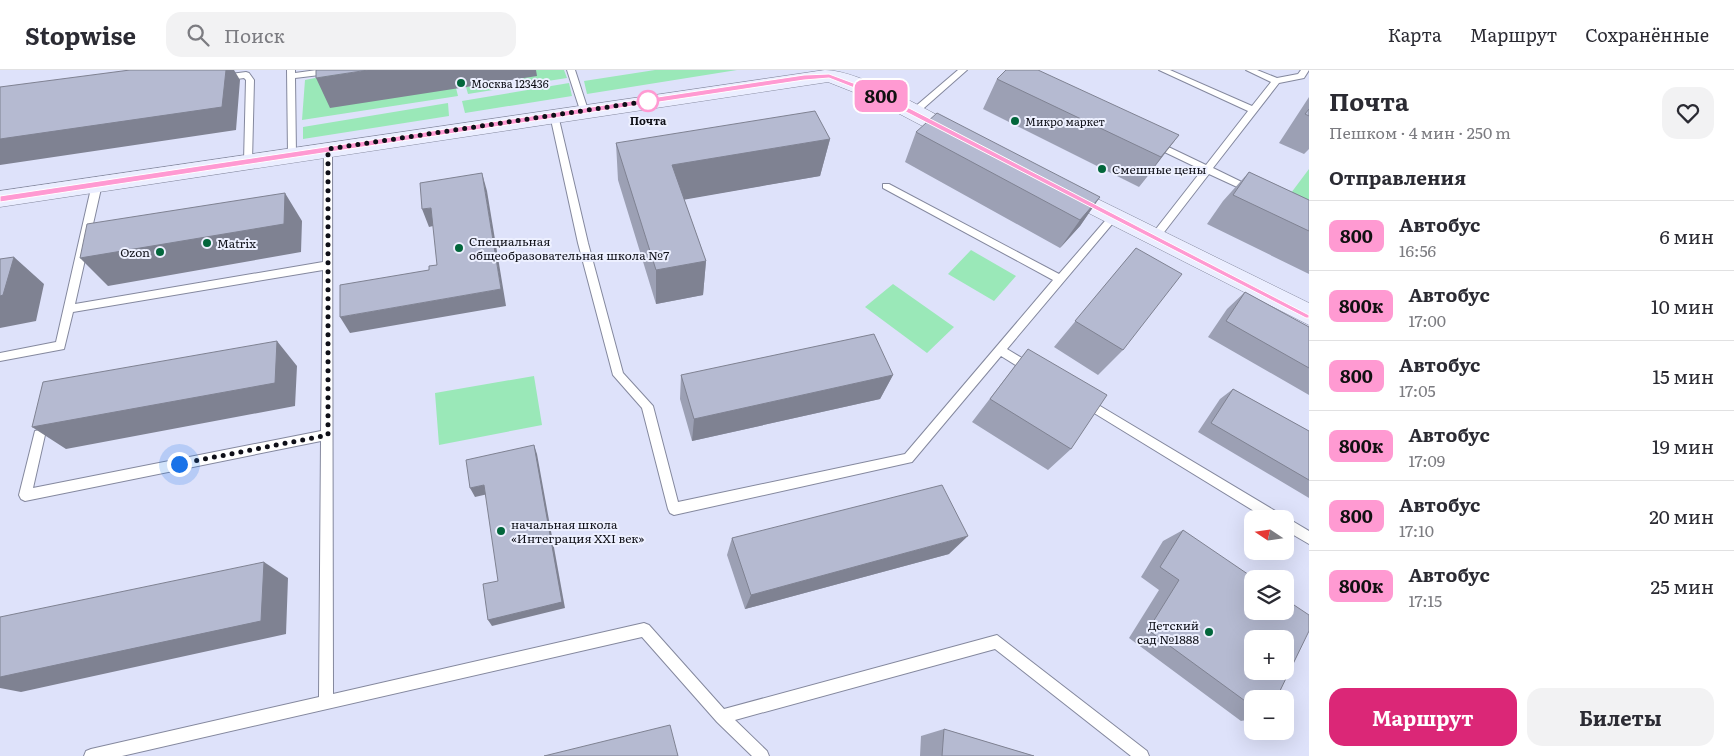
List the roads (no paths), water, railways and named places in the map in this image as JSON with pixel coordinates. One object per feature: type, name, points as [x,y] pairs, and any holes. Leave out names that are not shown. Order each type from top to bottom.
[{"type":"street","points":[[0,199],[584,110],[829,76],[878,94],[981,148]]},
{"type":"street","points":[[1043,180],[1309,315]]},
{"type":"lane","points":[[292,155],[292,73],[336,70]]},
{"type":"lane","points":[[571,70],[584,110]]},
{"type":"lane","points":[[913,113],[963,70]]},
{"type":"lane","points":[[1163,70],[1254,110]]},
{"type":"lane","points":[[1250,70],[1276,81],[1301,76],[1305,70]]},
{"type":"lane","points":[[210,79],[246,75],[250,80],[248,161]]},
{"type":"lane","points":[[1156,237],[1276,81]]},
{"type":"lane","points":[[554,115],[583,243],[618,376],[647,406],[674,509],[908,458],[1114,216]]},
{"type":"lane","points":[[1147,140],[1258,193]]},
{"type":"lane","points":[[326,702],[328,149]]},
{"type":"lane","points":[[0,357],[60,346],[97,184]]},
{"type":"lane","points":[[886,186],[1060,279]]},
{"type":"lane","points":[[68,309],[327,266]]},
{"type":"lane","points":[[1000,351],[1042,376]]},
{"type":"lane","points":[[1076,397],[1263,510]]},
{"type":"lane","points":[[39,436],[25,495],[328,435]]},
{"type":"lane","points":[[1294,529],[1309,538]]},
{"type":"lane","points":[[91,756],[644,630],[722,717],[762,756]]},
{"type":"lane","points":[[722,717],[997,642],[1142,756]]},
{"type":"place","name":"Москва 123436","points":[[461,83]]},
{"type":"place","name":"Почта","points":[[648,101]]},
{"type":"place","name":"Микро маркет","points":[[1015,121]]},
{"type":"place","name":"Смешные цены","points":[[1102,169]]},
{"type":"place","name":"Matrix","points":[[207,243]]},
{"type":"place","name":"Специальная общеобразовательная школа №7","points":[[459,248]]},
{"type":"place","name":"Ozon","points":[[160,252]]},
{"type":"place","name":"начальная школа «Интеграция XXI век»","points":[[501,531]]},
{"type":"place","name":"Детский сад №1888","points":[[1209,632]]}]
